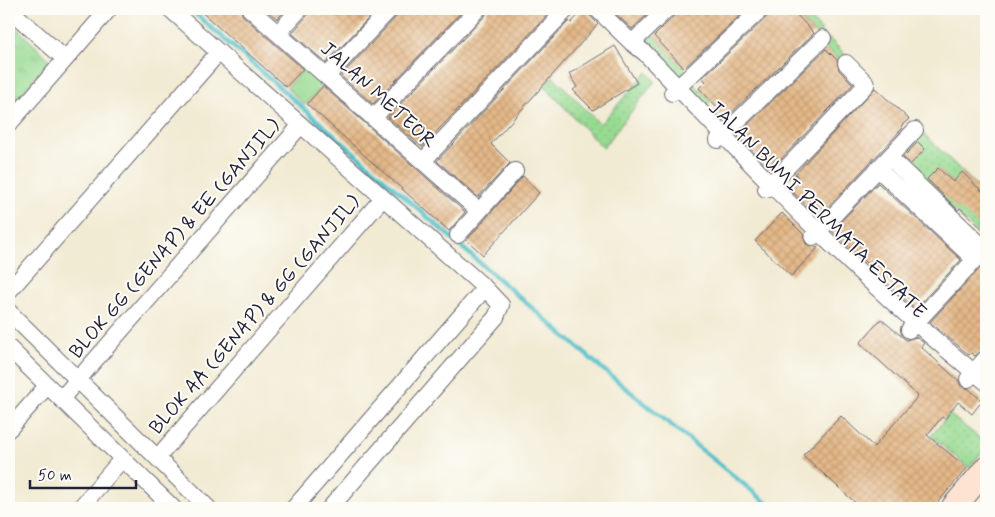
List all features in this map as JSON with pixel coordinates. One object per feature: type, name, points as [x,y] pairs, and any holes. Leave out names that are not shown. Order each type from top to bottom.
[{"type":"main road","points":[[952,508],[986,468]]},
{"type":"street","points":[[9,9],[65,59]]},
{"type":"street","points":[[9,124],[109,9]]},
{"type":"street","points":[[170,9],[500,303],[499,313],[330,508]]},
{"type":"street","name":"JALAN METEOR","points":[[250,9],[479,211]]},
{"type":"street","points":[[278,33],[300,9]]},
{"type":"street","points":[[327,76],[390,9]]},
{"type":"street","points":[[374,117],[478,9]]},
{"type":"street","points":[[423,161],[567,9]]},
{"type":"street","name":"JALAN BUMI PERMATA ESTATE","points":[[597,9],[645,53],[675,90],[816,234],[913,327],[976,378],[986,394]]},
{"type":"street","points":[[632,43],[667,9]]},
{"type":"street","points":[[675,90],[761,9]]},
{"type":"street","points":[[721,137],[823,38]]},
{"type":"street","points":[[9,291],[219,52]]},
{"type":"street","points":[[769,186],[866,85],[846,63]]},
{"type":"street","name":"BLOK GG (GENAP) & EE (GANJIL)","points":[[61,399],[302,126]]},
{"type":"street","points":[[816,234],[915,130]]},
{"type":"street","points":[[889,157],[982,252]]},
{"type":"street","points":[[878,169],[982,252]]},
{"type":"street","points":[[458,234],[515,171]]},
{"type":"street","name":"BLOK AA (GENAP) & GG (GANJIL)","points":[[157,458],[383,198]]},
{"type":"street","points":[[913,327],[982,252]]},
{"type":"street","points":[[294,508],[485,288]]},
{"type":"street","points":[[9,312],[208,508]]},
{"type":"street","points":[[9,348],[173,508]]},
{"type":"street","points":[[976,378],[986,358]]},
{"type":"street","points":[[9,429],[47,386]]},
{"type":"street","points":[[378,412],[398,430]]},
{"type":"street","points":[[80,508],[122,459]]},
{"type":"green space","points":[[791,9],[801,9],[822,31],[817,35]]},
{"type":"green space","points":[[9,21],[50,60],[9,108]]},
{"type":"green space","points":[[650,33],[687,71],[677,79],[642,42]]},
{"type":"green space","points":[[830,39],[867,77],[861,83],[823,45]]},
{"type":"green space","points":[[308,64],[327,81],[305,105],[287,88]]},
{"type":"green space","points":[[647,72],[655,81],[603,148],[544,86],[553,76],[600,124]]},
{"type":"green space","points":[[691,81],[711,101],[705,107],[685,86]]},
{"type":"green space","points":[[921,131],[986,195],[986,241],[897,157]]},
{"type":"green space","points":[[949,414],[986,443],[986,447],[969,468],[931,436]]},
{"type":"building","points":[[198,9],[240,9],[243,16],[303,69],[286,87]]},
{"type":"building","points":[[265,9],[287,9],[277,19]]},
{"type":"building","points":[[310,9],[377,9],[326,63],[292,33],[307,16]]},
{"type":"building","points":[[400,9],[464,9],[373,104],[341,76],[397,16]]},
{"type":"building","points":[[488,9],[553,9],[422,147],[388,117],[485,16]]},
{"type":"building","points":[[584,9],[587,9],[590,16],[598,24],[491,144],[510,163],[478,197],[437,161],[569,21],[571,23]]},
{"type":"building","points":[[611,9],[653,9],[632,29]]},
{"type":"building","points":[[677,9],[747,9],[684,68],[654,36],[674,16]]},
{"type":"building","points":[[771,9],[791,9],[814,33],[723,121],[715,112],[718,108],[699,88],[706,81],[702,78],[768,16]]},
{"type":"building","points":[[615,46],[637,83],[593,110],[573,90],[577,87],[569,74]]},
{"type":"building","points":[[826,49],[837,60],[839,70],[853,84],[780,160],[777,157],[768,167],[737,135]]},
{"type":"building","points":[[323,86],[465,212],[449,231],[307,104]]},
{"type":"building","points":[[875,88],[909,119],[901,126],[903,128],[822,213],[810,202],[807,206],[788,187],[798,177],[795,174]]},
{"type":"building","points":[[918,142],[925,149],[911,164],[903,157]]},
{"type":"building","points":[[938,168],[953,182],[962,172],[986,195],[986,232],[960,208],[958,210],[927,179]]},
{"type":"building","points":[[523,176],[539,193],[483,255],[467,240]]},
{"type":"building","points":[[878,183],[961,260],[915,309],[832,231]]},
{"type":"building","points":[[782,213],[803,234],[806,244],[818,248],[791,276],[755,241]]},
{"type":"building","points":[[986,262],[986,347],[975,356],[971,353],[969,355],[930,322]]},
{"type":"building","points":[[881,319],[906,340],[916,337],[924,343],[921,347],[958,380],[961,386],[969,389],[982,401],[972,414],[958,402],[945,419],[942,417],[927,435],[967,468],[933,508],[861,508],[803,455],[841,416],[874,447],[918,396],[860,343]]},
{"type":"waterway","points":[[190,9],[605,371],[773,508]]}]
